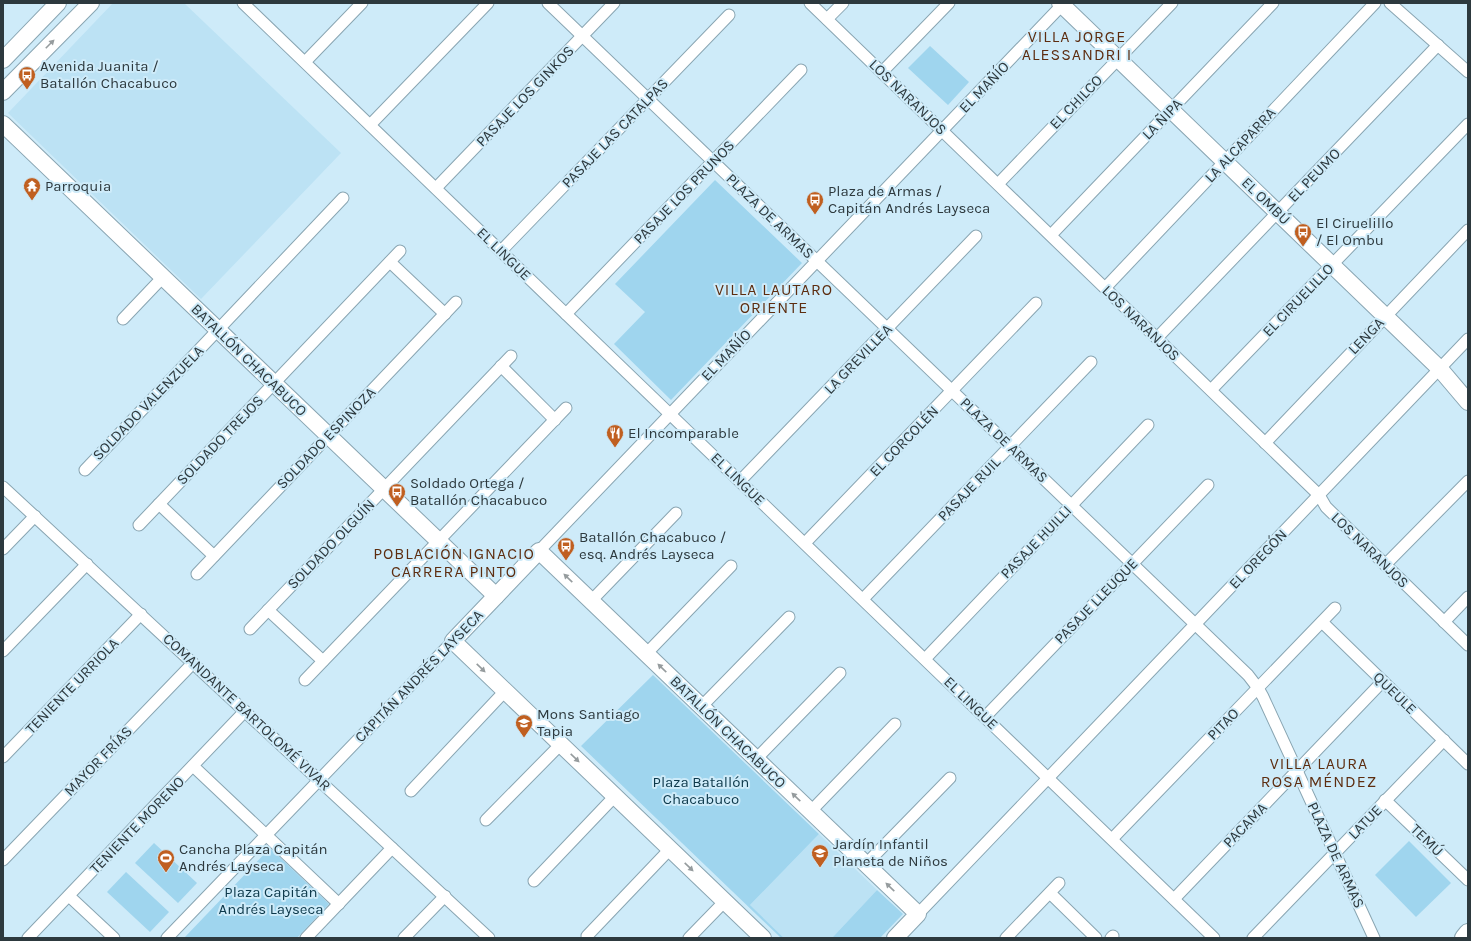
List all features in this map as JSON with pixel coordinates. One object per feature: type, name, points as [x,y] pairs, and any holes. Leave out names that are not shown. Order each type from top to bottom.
[{"type":"main road","points":[[1464,938],[1468,933]]},
{"type":"street","points":[[3,60],[58,3]]},
{"type":"street","points":[[3,92],[90,3]]},
{"type":"street","name":"EL LINGUE","points":[[243,3],[1214,938]]},
{"type":"street","points":[[305,62],[362,3]]},
{"type":"street","points":[[370,125],[488,3]]},
{"type":"street","name":"PLAZA DE ARMAS","points":[[548,3],[1248,675],[1258,688],[1374,938]]},
{"type":"street","name":"PASAJE LOS GINKOS","points":[[436,188],[614,3]]},
{"type":"street","name":"LOS NARANJOS","points":[[810,3],[1319,495],[1326,507],[1468,645]]},
{"type":"street","points":[[827,19],[843,3]]},
{"type":"street","points":[[882,72],[949,3]]},
{"type":"street","name":"EL CHILCO","points":[[998,184],[1172,3]]},
{"type":"street","name":"LA ÑIPA","points":[[1051,235],[1273,3]]},
{"type":"street","name":"LA ALCAPARRA","points":[[1105,288],[1375,3]]},
{"type":"street","points":[[1390,3],[1468,72]]},
{"type":"street","name":"EL OMBÚ","points":[[1062,4],[1440,369],[1468,402]]},
{"type":"street","name":"EL MAÑÍO","points":[[670,414],[1062,4]]},
{"type":"street","name":"PASAJE LAS CATALPAS","points":[[501,251],[729,15]]},
{"type":"street","name":"EL PEUMO","points":[[1157,338],[1438,46]]},
{"type":"street","name":"PASAJE LOS PRUNOS","points":[[566,314],[801,70]]},
{"type":"street","name":"BATALLÓN CHACABUCO","points":[[3,124],[496,596]]},
{"type":"street","name":"EL CIRUELILLO","points":[[1211,390],[1468,124]]},
{"type":"street","name":"SOLDADO VALENZUELA","points":[[85,470],[344,198]]},
{"type":"street","name":"LENGA","points":[[1265,443],[1468,230]]},
{"type":"street","name":"LA GREVILLEA","points":[[740,481],[976,236]]},
{"type":"street","name":"SOLDADO TREJOS","points":[[139,525],[400,251]]},
{"type":"street","points":[[390,262],[445,314]]},
{"type":"street","points":[[123,319],[163,277]]},
{"type":"street","name":"SOLDADO ESPINOZA","points":[[196,574],[456,302]]},
{"type":"street","name":"EL CORCOLÉN","points":[[805,543],[1036,303]]},
{"type":"street","name":"EL OREGÓN","points":[[918,914],[1468,339]]},
{"type":"street","name":"SOLDADO OLGUÍN","points":[[250,629],[511,356]]},
{"type":"street","name":"PASAJE RUIL","points":[[863,599],[1091,362]]},
{"type":"street","points":[[500,366],[555,420]]},
{"type":"street","points":[[305,680],[566,408]]},
{"type":"street","name":"CAPITÁN ANDRÉS LAYSECA","points":[[167,938],[670,414]]},
{"type":"street","name":"PASAJE HUILLI","points":[[924,659],[1148,425]]},
{"type":"street","points":[[1385,565],[1468,480]]},
{"type":"street","name":"PASAJE LLEUQUE","points":[[984,716],[1208,485]]},
{"type":"street","name":"COMANDANTE BARTOLOMÉ VIVAR","points":[[3,487],[490,938]]},
{"type":"street","points":[[159,504],[214,556]]},
{"type":"street","points":[[591,601],[676,513]]},
{"type":"street","points":[[3,549],[35,516]]},
{"type":"street","name":"BATALLÓN CHACABUCO","points":[[539,551],[918,914]]},
{"type":"street","points":[[3,651],[87,564]]},
{"type":"street","points":[[646,654],[731,566]]},
{"type":"street","points":[[1444,622],[1468,597]]},
{"type":"street","name":"PITAO","points":[[1112,839],[1335,608]]},
{"type":"street","points":[[268,610],[323,661]]},
{"type":"street","name":"TENIENTE URRIOLA","points":[[3,757],[141,614]]},
{"type":"street","points":[[702,706],[789,617]]},
{"type":"street","name":"QUEULE","points":[[1322,622],[1468,764]]},
{"type":"street","points":[[453,641],[763,938]]},
{"type":"street","name":"MAYOR FRÍAS","points":[[3,860],[193,663]]},
{"type":"street","points":[[756,759],[840,673]]},
{"type":"street","name":"PACAMA","points":[[1174,899],[1383,681]]},
{"type":"street","points":[[410,791],[505,691]]},
{"type":"street","name":"TENIENTE MORENO","points":[[28,938],[246,711]]},
{"type":"street","points":[[811,811],[895,724]]},
{"type":"street","name":"LATUE","points":[[1253,938],[1444,740]]},
{"type":"street","points":[[486,820],[561,744]]},
{"type":"street","points":[[193,766],[339,904]]},
{"type":"street","points":[[866,864],[950,778]]},
{"type":"street","points":[[534,881],[615,796]]},
{"type":"street","name":"TEMÚ","points":[[1385,800],[1468,880]]},
{"type":"street","points":[[306,938],[392,848]]},
{"type":"street","points":[[587,936],[670,849]]},
{"type":"street","points":[[1006,938],[1059,883]]},
{"type":"street","points":[[1050,893],[1096,938]]},
{"type":"street","points":[[69,896],[114,938]]},
{"type":"street","points":[[404,938],[445,896]]},
{"type":"street","points":[[690,938],[725,902]]},
{"type":"street","points":[[895,938],[918,914]]},
{"type":"shaded area","points":[[113,3],[184,3],[341,153],[201,299],[8,113]]},
{"type":"shaded area","name":"Jardín Infantil Planeta de Niños","points":[[819,834],[877,890],[832,938],[784,938],[750,905]]},
{"type":"green space","points":[[930,46],[969,82],[948,105],[908,68]]},
{"type":"green space","name":"VILLA LAUTARO ORIENTE","points":[[715,180],[802,263],[671,400],[614,344],[645,312],[615,284]]},
{"type":"green space","name":"Plaza Batallón Chacabuco","points":[[653,675],[819,834],[750,905],[784,938],[781,938],[581,746]]},
{"type":"green space","points":[[1409,841],[1451,883],[1416,917],[1375,875]]},
{"type":"green space","name":"Cancha Plaza Capitán Andrés Layseca","points":[[154,843],[197,883],[178,903],[135,863]]},
{"type":"green space","name":"Plaza Capitán Andrés Layseca","points":[[270,848],[329,904],[297,938],[184,938]]},
{"type":"green space","name":"Cancha Plaza Capitán Andrés Layseca","points":[[126,872],[169,912],[150,932],[107,892]]},
{"type":"green space","points":[[877,890],[903,914],[880,938],[832,938]]},
{"type":"place","name":"Avenida Juanita / Batallón Chacabuco","points":[[27,90]]},
{"type":"place","name":"Parroquia","points":[[32,201]]},
{"type":"place","name":"Plaza de Armas / Capitán Andrés Layseca","points":[[815,215]]},
{"type":"place","name":"El Ciruelillo / El Ombu","points":[[1303,247]]},
{"type":"place","name":"El Incomparable","points":[[615,448]]},
{"type":"place","name":"Soldado Ortega / Batallón Chacabuco","points":[[397,507]]},
{"type":"place","name":"Batallón Chacabuco / esq. Andrés Layseca","points":[[566,561]]},
{"type":"place","name":"Mons Santiago Tapia","points":[[524,738]]},
{"type":"place","name":"Jardín Infantil Planeta de Niños","points":[[820,868]]},
{"type":"place","name":"Cancha Plaza Capitán Andrés Layseca","points":[[166,873]]},
{"type":"district","name":"VILLA JORGE ALESSANDRI I","points":[[1077,45]]},
{"type":"district","name":"VILLA LAUTARO ORIENTE","points":[[774,298]]},
{"type":"district","name":"POBLACIÓN IGNACIO CARRERA PINTO","points":[[454,562]]},
{"type":"district","name":"VILLA LAURA ROSA MÉNDEZ","points":[[1319,772]]}]
